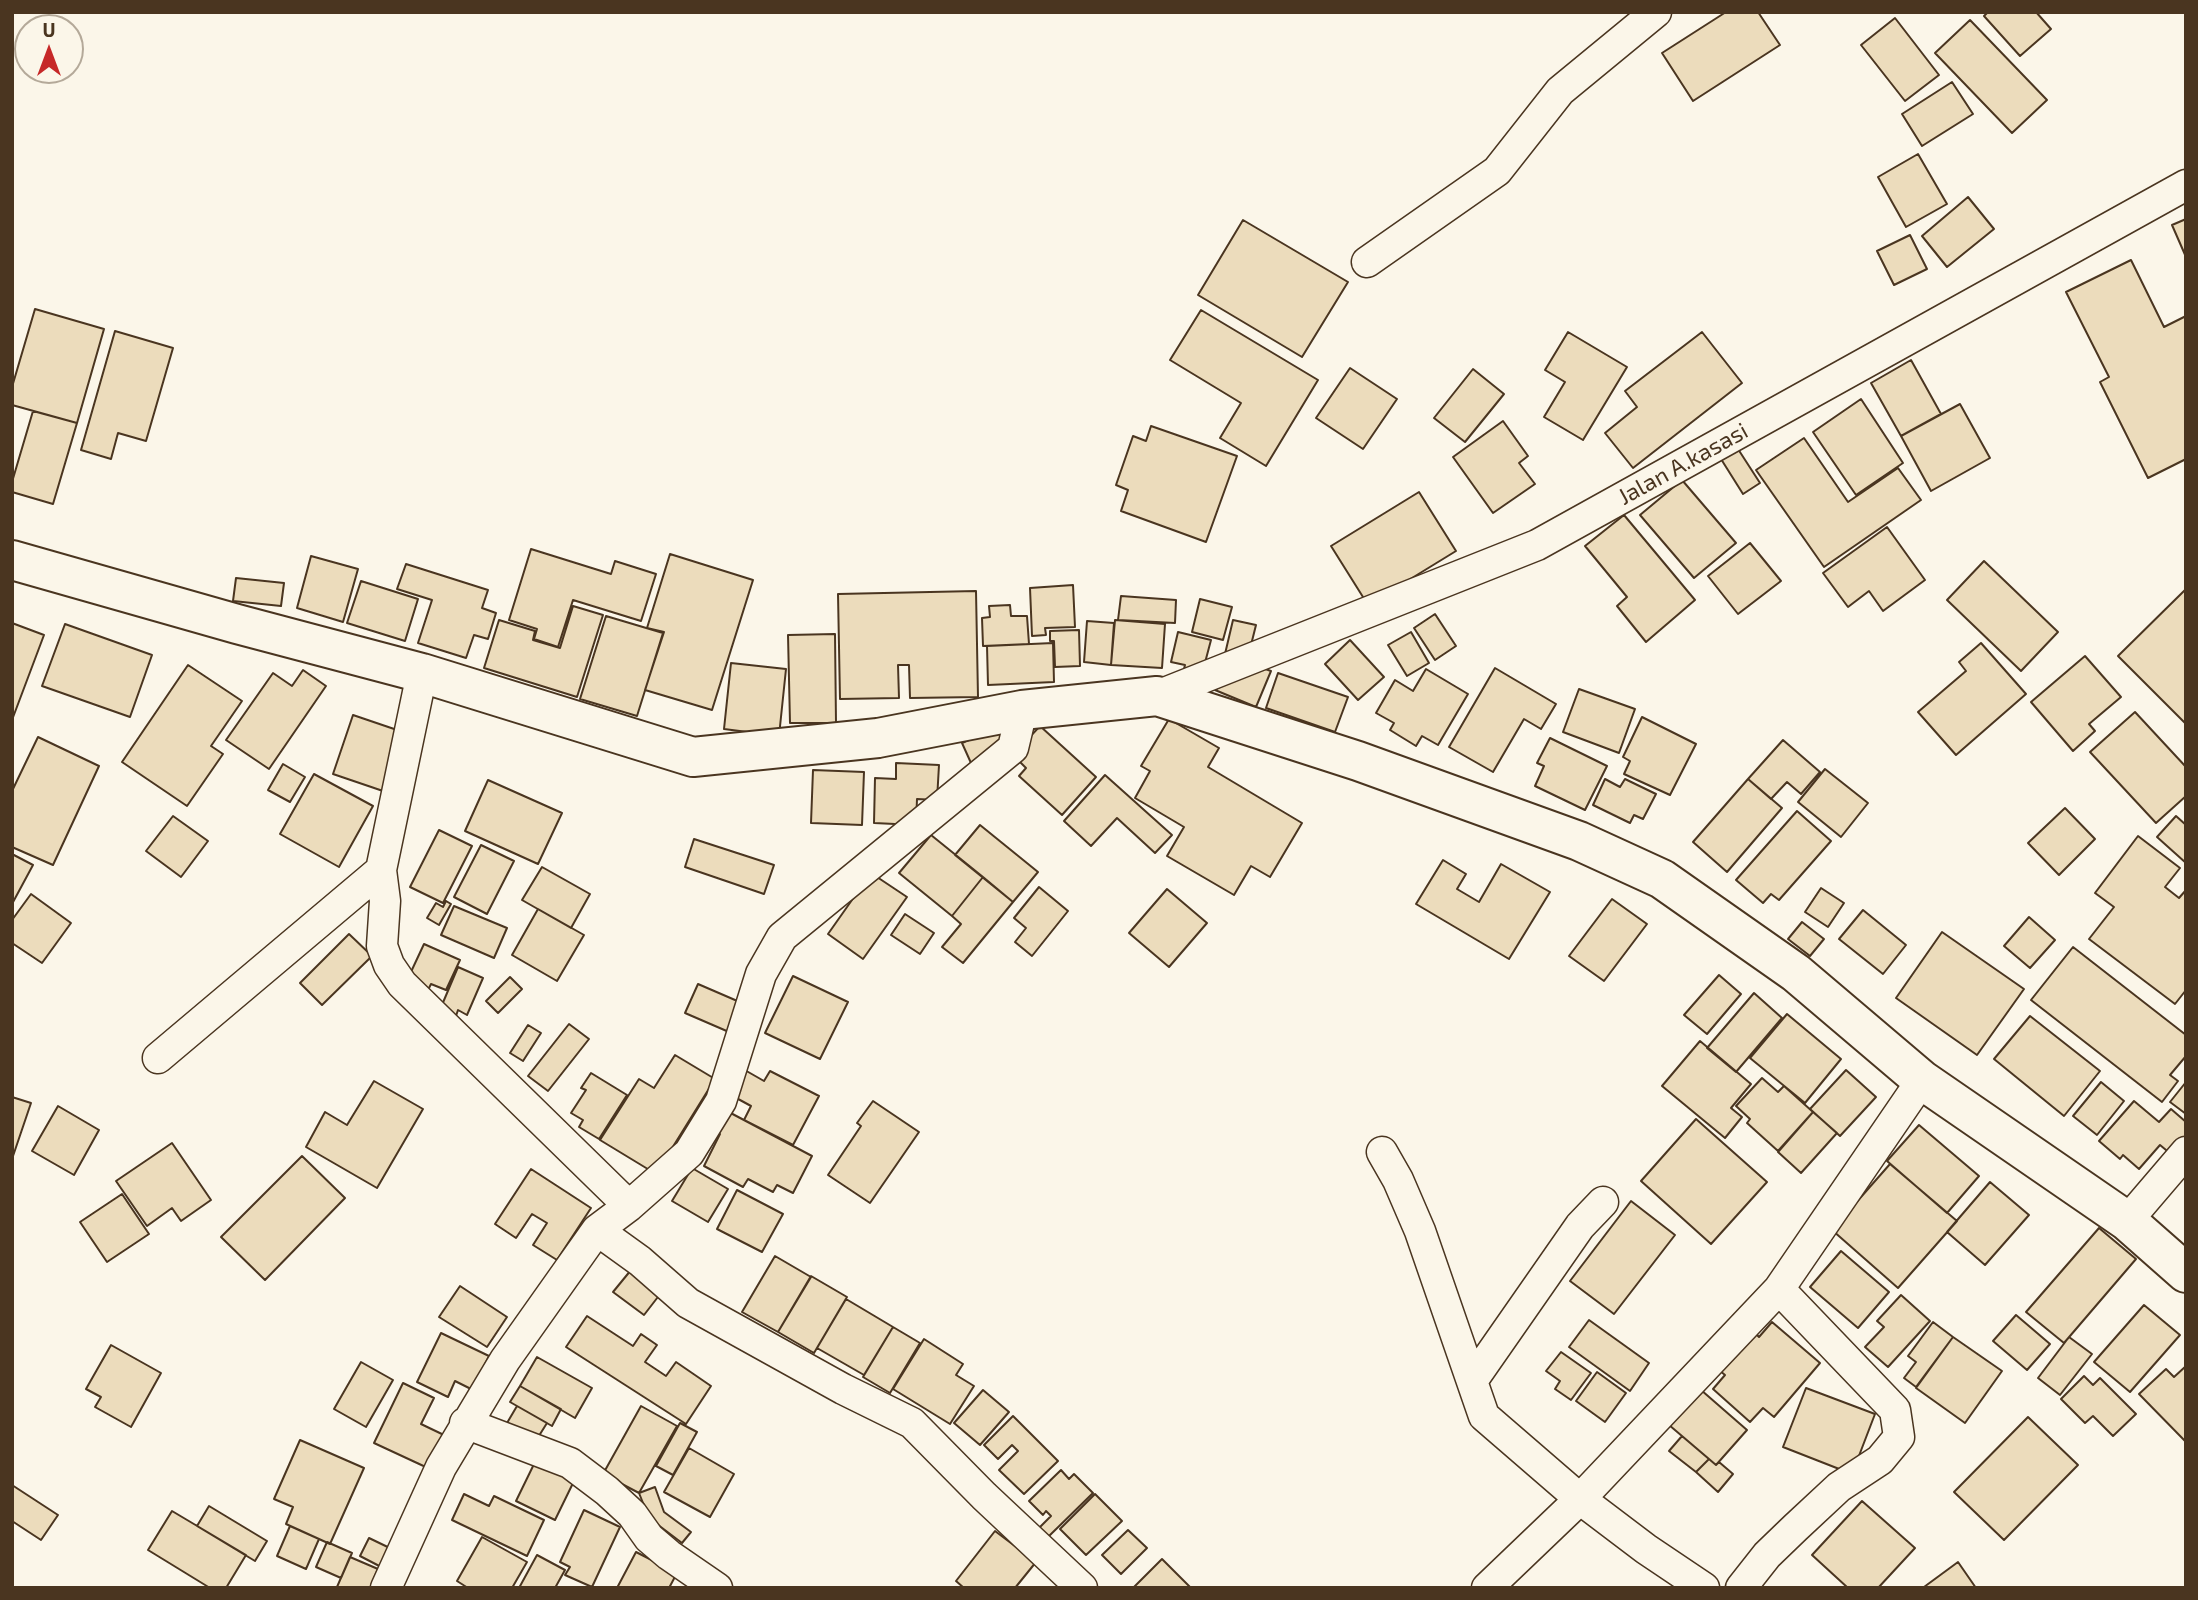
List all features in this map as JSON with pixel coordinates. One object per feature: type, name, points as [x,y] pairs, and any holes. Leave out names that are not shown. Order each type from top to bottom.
[{"type":"main road","points":[[12,561],[422,673],[693,758],[878,738],[1021,710],[1157,696],[1358,761],[1579,841],[1662,879],[1796,973],[1922,1080],[2126,1221],[2186,1273]]},
{"type":"street","points":[[1367,262],[1497,171],[1560,91],[1656,12]]},
{"type":"street","name":"Jalan A.kasasi","points":[[1157,696],[1537,545],[2186,185]]},
{"type":"street","points":[[422,673],[381,870],[385,901],[382,946],[389,965],[402,984],[629,1206]]},
{"type":"street","points":[[386,1588],[441,1467],[505,1360],[597,1230],[629,1206],[688,1153],[721,1101],[761,974],[782,937],[1013,748],[1021,710]]},
{"type":"street","points":[[158,1058],[381,870]]},
{"type":"street","points":[[1495,1581],[1580,1499],[1779,1289],[1922,1080]]},
{"type":"street","points":[[1382,1152],[1398,1180],[1420,1231],[1484,1416],[1580,1499],[1646,1549],[1704,1588]]},
{"type":"street","points":[[2126,1221],[2186,1152]]},
{"type":"street","points":[[1472,1381],[1580,1226],[1602,1202]]},
{"type":"street","points":[[597,1230],[640,1261],[688,1303],[844,1389],[912,1423],[984,1496],[1082,1588]]},
{"type":"street","points":[[1741,1588],[1767,1555],[1795,1528],[1839,1488],[1880,1460],[1899,1437],[1895,1410],[1779,1289]]},
{"type":"street","points":[[465,1423],[570,1463],[632,1514],[649,1538],[718,1588]]},
{"type":"building","points":[[1726,12],[1758,12],[1780,45],[1693,101],[1662,53]]},
{"type":"building","points":[[1988,12],[2036,12],[2051,29],[2020,56],[1984,16]]},
{"type":"building","points":[[1895,18],[1939,75],[1905,101],[1861,45]]},
{"type":"building","points":[[1970,20],[2047,100],[2012,133],[1935,53]]},
{"type":"building","points":[[1952,82],[1973,114],[1922,146],[1902,114]]},
{"type":"building","points":[[1918,154],[1947,204],[1906,227],[1878,177]]},
{"type":"building","points":[[1968,197],[1994,229],[1947,267],[1922,236]]},
{"type":"building","points":[[2186,219],[2186,257],[2172,225]]},
{"type":"building","points":[[1243,220],[1348,282],[1302,357],[1198,295]]},
{"type":"building","points":[[1910,235],[1927,269],[1894,285],[1877,251]]},
{"type":"building","points":[[2131,260],[2164,327],[2186,316],[2186,459],[2148,478],[2100,382],[2109,377],[2066,292]]},
{"type":"building","points":[[35,309],[104,329],[77,423],[12,405],[12,387]]},
{"type":"building","points":[[1201,310],[1318,380],[1266,466],[1220,438],[1241,403],[1170,360]]},
{"type":"building","points":[[115,331],[173,348],[146,441],[118,433],[111,459],[81,450]]},
{"type":"building","points":[[1568,332],[1627,367],[1583,440],[1544,417],[1565,382],[1545,370]]},
{"type":"building","points":[[1702,332],[1742,383],[1633,468],[1605,433],[1637,407],[1625,391]]},
{"type":"building","points":[[1911,360],[1941,414],[1901,436],[1871,383]]},
{"type":"building","points":[[1350,368],[1397,399],[1363,449],[1316,418]]},
{"type":"building","points":[[1473,369],[1504,394],[1465,442],[1434,418]]},
{"type":"building","points":[[1861,399],[1903,463],[1856,495],[1813,432]]},
{"type":"building","points":[[1960,404],[1990,458],[1931,491],[1901,436]]},
{"type":"building","points":[[33,411],[77,423],[53,504],[12,492],[12,482]]},
{"type":"building","points":[[1503,421],[1528,456],[1519,463],[1535,484],[1493,513],[1453,457]]},
{"type":"building","points":[[1151,426],[1237,456],[1206,542],[1121,511],[1128,490],[1116,485],[1133,436],[1146,441]]},
{"type":"building","points":[[1804,438],[1848,502],[1898,468],[1921,500],[1824,567],[1756,470]]},
{"type":"building","points":[[1738,449],[1760,483],[1743,494],[1721,459]]},
{"type":"building","points":[[1682,480],[1736,543],[1694,578],[1640,515]]},
{"type":"building","points":[[1419,492],[1456,551],[1368,605],[1331,546]]},
{"type":"building","points":[[1624,515],[1695,600],[1646,642],[1617,606],[1627,597],[1585,546]]},
{"type":"building","points":[[1887,527],[1925,580],[1883,611],[1869,591],[1848,607],[1823,573]]},
{"type":"building","points":[[1750,543],[1781,581],[1738,614],[1708,576]]},
{"type":"building","points":[[531,549],[611,574],[615,561],[656,574],[641,621],[573,600],[558,647],[534,639],[537,629],[509,620]]},
{"type":"building","points":[[670,554],[753,580],[712,710],[645,690],[664,632],[647,628]]},
{"type":"building","points":[[311,556],[358,569],[343,622],[297,608]]},
{"type":"building","points":[[1984,561],[2058,632],[2021,671],[1947,600]]},
{"type":"building","points":[[406,564],[488,590],[482,608],[496,613],[488,639],[474,635],[466,658],[418,643],[432,600],[397,589]]},
{"type":"building","points":[[236,578],[284,583],[281,606],[233,601]]},
{"type":"building","points":[[361,581],[418,599],[405,641],[347,623]]},
{"type":"building","points":[[1073,585],[1075,627],[1045,628],[1046,635],[1032,636],[1030,588]]},
{"type":"building","points":[[2186,589],[2186,724],[2118,656]]},
{"type":"building","points":[[976,591],[978,697],[910,698],[909,665],[898,665],[899,698],[840,699],[838,594]]},
{"type":"building","points":[[1121,596],[1176,600],[1175,623],[1118,620]]},
{"type":"building","points":[[1200,599],[1232,607],[1223,640],[1192,632]]},
{"type":"building","points":[[1010,605],[1011,616],[1027,616],[1029,644],[983,646],[982,618],[990,617],[989,606]]},
{"type":"building","points":[[573,606],[603,615],[577,697],[484,668],[499,620],[535,631],[533,640],[560,648]]},
{"type":"building","points":[[1435,614],[1456,646],[1435,660],[1414,628]]},
{"type":"building","points":[[606,616],[663,633],[637,716],[580,699]]},
{"type":"building","points":[[1115,620],[1165,624],[1162,668],[1111,665]]},
{"type":"building","points":[[1233,620],[1256,625],[1249,653],[1225,654]]},
{"type":"building","points":[[1087,621],[1114,623],[1111,665],[1084,662]]},
{"type":"building","points":[[12,623],[44,635],[12,720]]},
{"type":"building","points":[[65,624],[152,655],[130,717],[42,686]]},
{"type":"building","points":[[1079,630],[1080,666],[1055,667],[1054,641],[1050,641],[1050,631]]},
{"type":"building","points":[[1178,632],[1211,640],[1202,674],[1184,669],[1185,665],[1171,662]]},
{"type":"building","points":[[1411,632],[1429,663],[1407,676],[1388,645]]},
{"type":"building","points":[[835,634],[836,723],[790,723],[788,635]]},
{"type":"building","points":[[1350,640],[1384,677],[1358,700],[1325,664]]},
{"type":"building","points":[[1053,643],[1054,682],[988,685],[987,646]]},
{"type":"building","points":[[1981,643],[2026,694],[1956,755],[1918,712],[1966,671],[1959,662]]},
{"type":"building","points":[[2085,656],[2121,697],[2089,724],[2095,731],[2073,751],[2031,702]]},
{"type":"building","points":[[731,663],[786,669],[779,736],[724,729]]},
{"type":"building","points":[[188,665],[242,701],[211,746],[223,754],[187,806],[122,762]]},
{"type":"building","points":[[1254,665],[1271,671],[1256,707],[1215,690]]},
{"type":"building","points":[[1495,668],[1556,704],[1541,729],[1524,719],[1493,772],[1449,747]]},
{"type":"building","points":[[1426,669],[1468,694],[1438,745],[1422,736],[1416,746],[1390,730],[1394,723],[1376,713],[1395,680],[1413,691]]},
{"type":"building","points":[[303,670],[326,686],[269,769],[226,740],[273,673],[292,686]]},
{"type":"building","points":[[1278,673],[1348,697],[1335,732],[1266,708]]},
{"type":"building","points":[[1579,689],[1635,709],[1619,753],[1563,732]]},
{"type":"building","points":[[2135,712],[2186,767],[2186,796],[2156,823],[2090,752]]},
{"type":"building","points":[[353,715],[403,732],[383,791],[333,774]]},
{"type":"building","points":[[1642,717],[1696,744],[1670,795],[1624,774],[1630,761],[1623,757]]},
{"type":"building","points":[[1169,719],[1219,748],[1208,767],[1302,823],[1270,877],[1251,866],[1234,895],[1167,856],[1184,827],[1135,798],[1150,771],[1141,766]]},
{"type":"building","points":[[1001,726],[1010,746],[971,763],[962,743]]},
{"type":"building","points":[[1040,726],[1096,777],[1062,815],[1019,776],[1026,768],[1013,755]]},
{"type":"building","points":[[38,737],[99,766],[53,865],[12,847],[12,791]]},
{"type":"building","points":[[1550,738],[1607,766],[1585,810],[1535,786],[1544,766],[1537,763]]},
{"type":"building","points":[[1783,740],[1820,772],[1801,794],[1787,782],[1771,799],[1748,779]]},
{"type":"building","points":[[896,763],[939,765],[937,800],[917,799],[916,825],[874,823],[875,778],[896,779]]},
{"type":"building","points":[[283,764],[305,777],[290,802],[268,790]]},
{"type":"building","points":[[1825,769],[1868,803],[1841,837],[1798,802]]},
{"type":"building","points":[[813,770],[864,772],[862,825],[811,823]]},
{"type":"building","points":[[314,774],[373,806],[339,867],[280,834]]},
{"type":"building","points":[[1105,775],[1172,835],[1155,853],[1117,818],[1091,846],[1064,821]]},
{"type":"building","points":[[1605,779],[1620,787],[1625,779],[1656,794],[1643,819],[1634,815],[1630,823],[1593,805]]},
{"type":"building","points":[[1748,779],[1782,808],[1727,872],[1693,842]]},
{"type":"building","points":[[488,780],[562,813],[538,864],[465,831]]},
{"type":"building","points":[[2065,808],[2095,839],[2059,875],[2028,843]]},
{"type":"building","points":[[1797,811],[1831,841],[1779,900],[1771,894],[1763,903],[1736,880]]},
{"type":"building","points":[[173,816],[208,841],[181,877],[146,851]]},
{"type":"building","points":[[2176,816],[2186,825],[2186,863],[2157,837]]},
{"type":"building","points":[[980,825],[1038,872],[1013,902],[955,855]]},
{"type":"building","points":[[439,830],[472,846],[443,903],[410,887]]},
{"type":"building","points":[[931,835],[983,877],[952,916],[899,873]]},
{"type":"building","points":[[2138,836],[2180,868],[2165,887],[2179,898],[2186,890],[2186,990],[2175,1004],[2089,939],[2114,907],[2095,893]]},
{"type":"building","points":[[694,839],[774,865],[764,894],[685,867]]},
{"type":"building","points":[[481,845],[514,861],[487,914],[454,897]]},
{"type":"building","points":[[12,854],[33,865],[12,904]]},
{"type":"building","points":[[1443,860],[1466,874],[1457,889],[1479,902],[1501,864],[1550,892],[1509,959],[1416,904]]},
{"type":"building","points":[[542,867],[590,894],[571,928],[522,900]]},
{"type":"building","points":[[871,873],[907,897],[863,959],[828,934]]},
{"type":"building","points":[[983,877],[1013,902],[963,963],[942,947],[961,924],[952,916]]},
{"type":"building","points":[[1039,887],[1068,911],[1032,956],[1015,942],[1026,928],[1014,918]]},
{"type":"building","points":[[1821,888],[1844,903],[1828,927],[1805,912]]},
{"type":"building","points":[[1167,889],[1207,923],[1169,967],[1129,933]]},
{"type":"building","points":[[31,894],[71,923],[42,963],[12,943],[12,920]]},
{"type":"building","points":[[1612,899],[1647,924],[1604,981],[1569,956]]},
{"type":"building","points":[[446,901],[451,904],[439,925],[427,918],[436,903],[443,907]]},
{"type":"building","points":[[454,906],[507,928],[494,958],[441,935]]},
{"type":"building","points":[[538,909],[584,935],[557,981],[512,955]]},
{"type":"building","points":[[1863,910],[1906,945],[1883,974],[1839,939]]},
{"type":"building","points":[[905,914],[934,933],[920,954],[891,935]]},
{"type":"building","points":[[2029,917],[2055,940],[2030,968],[2004,946]]},
{"type":"building","points":[[1802,922],[1824,939],[1810,956],[1788,939]]},
{"type":"building","points":[[1942,932],[2024,989],[1977,1055],[1896,998]]},
{"type":"building","points":[[349,934],[372,956],[322,1005],[300,983]]},
{"type":"building","points":[[424,944],[460,960],[446,990],[431,984],[428,990],[413,984],[416,977],[410,974]]},
{"type":"building","points":[[2073,947],[2186,1035],[2186,1056],[2170,1075],[2178,1081],[2162,1102],[2031,1000]]},
{"type":"building","points":[[458,967],[483,978],[467,1015],[458,1010],[455,1019],[439,1012]]},
{"type":"building","points":[[1719,975],[1741,994],[1707,1034],[1684,1015]]},
{"type":"building","points":[[793,976],[848,1002],[820,1059],[765,1033]]},
{"type":"building","points":[[510,977],[522,989],[498,1013],[486,1001]]},
{"type":"building","points":[[698,984],[742,1003],[729,1032],[685,1013]]},
{"type":"building","points":[[1754,993],[1782,1018],[1736,1072],[1707,1048]]},
{"type":"building","points":[[1787,1014],[1841,1059],[1805,1103],[1750,1058]]},
{"type":"building","points":[[2030,1016],[2100,1071],[2064,1116],[1994,1059]]},
{"type":"building","points":[[569,1024],[589,1039],[548,1091],[528,1076]]},
{"type":"building","points":[[528,1025],[541,1033],[523,1061],[510,1053]]},
{"type":"building","points":[[1700,1041],[1751,1084],[1731,1108],[1742,1117],[1725,1138],[1662,1086]]},
{"type":"building","points":[[675,1055],[715,1079],[656,1174],[600,1140],[639,1079],[654,1088]]},
{"type":"building","points":[[743,1069],[764,1081],[770,1071],[819,1096],[793,1145],[744,1120],[751,1106],[729,1094]]},
{"type":"building","points":[[1846,1070],[1876,1097],[1840,1136],[1810,1109]]},
{"type":"building","points":[[591,1073],[627,1095],[599,1139],[579,1127],[583,1120],[571,1113],[586,1090],[581,1088]]},
{"type":"building","points":[[1762,1078],[1778,1092],[1784,1086],[1813,1112],[1778,1151],[1747,1123],[1750,1119],[1736,1106]]},
{"type":"building","points":[[374,1081],[423,1109],[377,1188],[306,1147],[325,1112],[347,1125]]},
{"type":"building","points":[[2101,1082],[2124,1101],[2097,1135],[2073,1116]]},
{"type":"building","points":[[2186,1082],[2186,1114],[2170,1102]]},
{"type":"building","points":[[12,1097],[31,1103],[12,1159]]},
{"type":"building","points":[[873,1101],[919,1132],[870,1203],[828,1175],[861,1126],[857,1123]]},
{"type":"building","points":[[2134,1101],[2159,1122],[2171,1109],[2186,1122],[2186,1139],[2172,1155],[2160,1145],[2139,1169],[2123,1155],[2120,1159],[2099,1141]]},
{"type":"building","points":[[58,1106],[99,1130],[74,1175],[32,1151]]},
{"type":"building","points":[[725,1110],[812,1156],[793,1193],[777,1185],[773,1192],[748,1179],[743,1187],[704,1166],[720,1134],[714,1130]]},
{"type":"building","points":[[1813,1112],[1837,1133],[1801,1173],[1778,1152]]},
{"type":"building","points":[[1696,1119],[1767,1182],[1711,1244],[1641,1181]]},
{"type":"building","points":[[1919,1125],[1979,1176],[1947,1213],[1887,1161]]},
{"type":"building","points":[[172,1143],[211,1200],[181,1221],[172,1208],[147,1226],[116,1181]]},
{"type":"building","points":[[302,1156],[345,1198],[265,1280],[221,1237]]},
{"type":"building","points":[[1890,1164],[1957,1221],[1898,1288],[1832,1230]]},
{"type":"building","points":[[692,1168],[728,1189],[708,1222],[672,1201]]},
{"type":"building","points":[[531,1169],[591,1208],[557,1260],[533,1245],[547,1223],[532,1214],[516,1238],[495,1224]]},
{"type":"building","points":[[1990,1182],[2029,1215],[1985,1265],[1947,1232]]},
{"type":"building","points":[[737,1190],[783,1214],[762,1252],[717,1229]]},
{"type":"building","points":[[122,1194],[149,1234],[107,1262],[80,1222]]},
{"type":"building","points":[[1631,1201],[1675,1235],[1614,1314],[1570,1281]]},
{"type":"building","points":[[2099,1228],[2136,1259],[2064,1343],[2026,1312]]},
{"type":"building","points":[[1841,1251],[1889,1292],[1858,1328],[1810,1287]]},
{"type":"building","points":[[775,1256],[811,1277],[778,1332],[742,1312]]},
{"type":"building","points":[[631,1270],[661,1293],[644,1315],[613,1292]]},
{"type":"building","points":[[811,1276],[847,1297],[814,1353],[778,1332]]},
{"type":"building","points":[[460,1286],[507,1317],[487,1347],[439,1317]]},
{"type":"building","points":[[1901,1295],[1930,1321],[1888,1367],[1865,1347],[1884,1327],[1877,1321]]},
{"type":"building","points":[[846,1299],[893,1327],[864,1375],[817,1348]]},
{"type":"building","points":[[2144,1305],[2180,1335],[2130,1392],[2094,1362]]},
{"type":"building","points":[[2016,1315],[2050,1344],[2027,1370],[1993,1341]]},
{"type":"building","points":[[587,1316],[633,1346],[641,1334],[657,1345],[645,1362],[666,1376],[676,1362],[711,1386],[686,1424],[566,1347]]},
{"type":"building","points":[[1589,1320],[1649,1363],[1630,1391],[1569,1347]]},
{"type":"building","points":[[1772,1322],[1820,1363],[1774,1417],[1763,1408],[1750,1422],[1713,1389],[1725,1375],[1719,1370],[1753,1331],[1759,1337]]},
{"type":"building","points":[[1933,1322],[1953,1337],[1916,1387],[1904,1378],[1916,1362],[1908,1356]]},
{"type":"building","points":[[893,1327],[920,1343],[890,1393],[863,1377]]},
{"type":"building","points":[[441,1333],[489,1356],[473,1390],[455,1381],[448,1397],[417,1382]]},
{"type":"building","points":[[1953,1337],[2002,1371],[1965,1423],[1916,1388]]},
{"type":"building","points":[[2069,1337],[2092,1354],[2060,1395],[2038,1378]]},
{"type":"building","points":[[924,1339],[963,1364],[956,1375],[974,1386],[950,1424],[893,1389]]},
{"type":"building","points":[[111,1345],[161,1373],[131,1427],[95,1407],[101,1397],[86,1389]]},
{"type":"building","points":[[1561,1352],[1591,1373],[1571,1400],[1555,1389],[1560,1381],[1546,1371]]},
{"type":"building","points":[[537,1357],[592,1388],[575,1418],[520,1386]]},
{"type":"building","points":[[361,1362],[393,1380],[366,1427],[334,1409]]},
{"type":"building","points":[[2186,1366],[2186,1442],[2139,1394],[2166,1369],[2174,1377]]},
{"type":"building","points":[[1597,1372],[1626,1393],[1605,1422],[1576,1401]]},
{"type":"building","points":[[2084,1376],[2093,1385],[2100,1378],[2136,1414],[2113,1436],[2093,1416],[2085,1423],[2061,1399]]},
{"type":"building","points":[[403,1383],[434,1398],[421,1424],[446,1436],[430,1469],[374,1443]]},
{"type":"building","points":[[1693,1383],[1747,1430],[1716,1465],[1662,1419]]},
{"type":"building","points":[[520,1386],[561,1409],[552,1426],[510,1402]]},
{"type":"building","points":[[1806,1388],[1875,1414],[1852,1474],[1783,1447]]},
{"type":"building","points":[[983,1390],[1009,1412],[980,1445],[954,1423]]},
{"type":"building","points":[[517,1406],[547,1423],[537,1439],[507,1423]]},
{"type":"building","points":[[641,1406],[677,1426],[639,1493],[603,1474]]},
{"type":"building","points":[[1013,1416],[1058,1461],[1024,1494],[999,1470],[1018,1451],[1012,1445],[998,1459],[984,1445]]},
{"type":"building","points":[[2028,1417],[2078,1465],[2004,1540],[1954,1492]]},
{"type":"building","points":[[680,1423],[697,1432],[673,1475],[656,1466]]},
{"type":"building","points":[[1682,1436],[1709,1459],[1696,1472],[1669,1451]]},
{"type":"building","points":[[300,1440],[364,1468],[330,1544],[286,1524],[293,1507],[274,1499]]},
{"type":"building","points":[[689,1448],[734,1474],[710,1517],[664,1492]]},
{"type":"building","points":[[1709,1459],[1716,1465],[1719,1462],[1733,1474],[1718,1492],[1696,1472]]},
{"type":"building","points":[[536,1460],[575,1479],[555,1520],[516,1501]]},
{"type":"building","points":[[1061,1470],[1069,1479],[1074,1474],[1093,1493],[1048,1537],[1039,1528],[1051,1516],[1046,1511],[1043,1515],[1029,1501]]},
{"type":"building","points":[[12,1485],[58,1515],[41,1540],[12,1521]]},
{"type":"building","points":[[655,1487],[664,1512],[691,1532],[682,1543],[649,1518],[639,1493]]},
{"type":"building","points":[[464,1494],[489,1506],[494,1496],[544,1520],[527,1556],[452,1520]]},
{"type":"building","points":[[1095,1494],[1122,1521],[1086,1555],[1060,1529]]},
{"type":"building","points":[[1862,1501],[1915,1548],[1878,1588],[1848,1588],[1812,1555]]},
{"type":"building","points":[[209,1506],[267,1541],[255,1561],[197,1526]]},
{"type":"building","points":[[584,1510],[620,1527],[592,1587],[565,1575],[570,1567],[560,1562]]},
{"type":"building","points":[[172,1511],[246,1555],[226,1588],[210,1588],[148,1550]]},
{"type":"building","points":[[290,1526],[319,1539],[306,1569],[277,1556]]},
{"type":"building","points":[[1128,1530],[1147,1548],[1121,1574],[1102,1555]]},
{"type":"building","points":[[995,1531],[1036,1562],[1015,1588],[964,1588],[956,1581]]},
{"type":"building","points":[[482,1537],[527,1562],[512,1588],[468,1588],[457,1581]]},
{"type":"building","points":[[369,1538],[396,1551],[387,1570],[360,1556]]},
{"type":"building","points":[[327,1542],[352,1553],[341,1578],[316,1567]]},
{"type":"building","points":[[636,1552],[677,1573],[669,1588],[617,1588]]},
{"type":"building","points":[[537,1555],[565,1570],[555,1588],[519,1588]]},
{"type":"building","points":[[350,1557],[378,1569],[370,1588],[337,1587]]},
{"type":"building","points":[[1162,1559],[1191,1588],[1133,1588]]},
{"type":"building","points":[[1958,1562],[1976,1588],[1924,1588],[1924,1587]]}]
